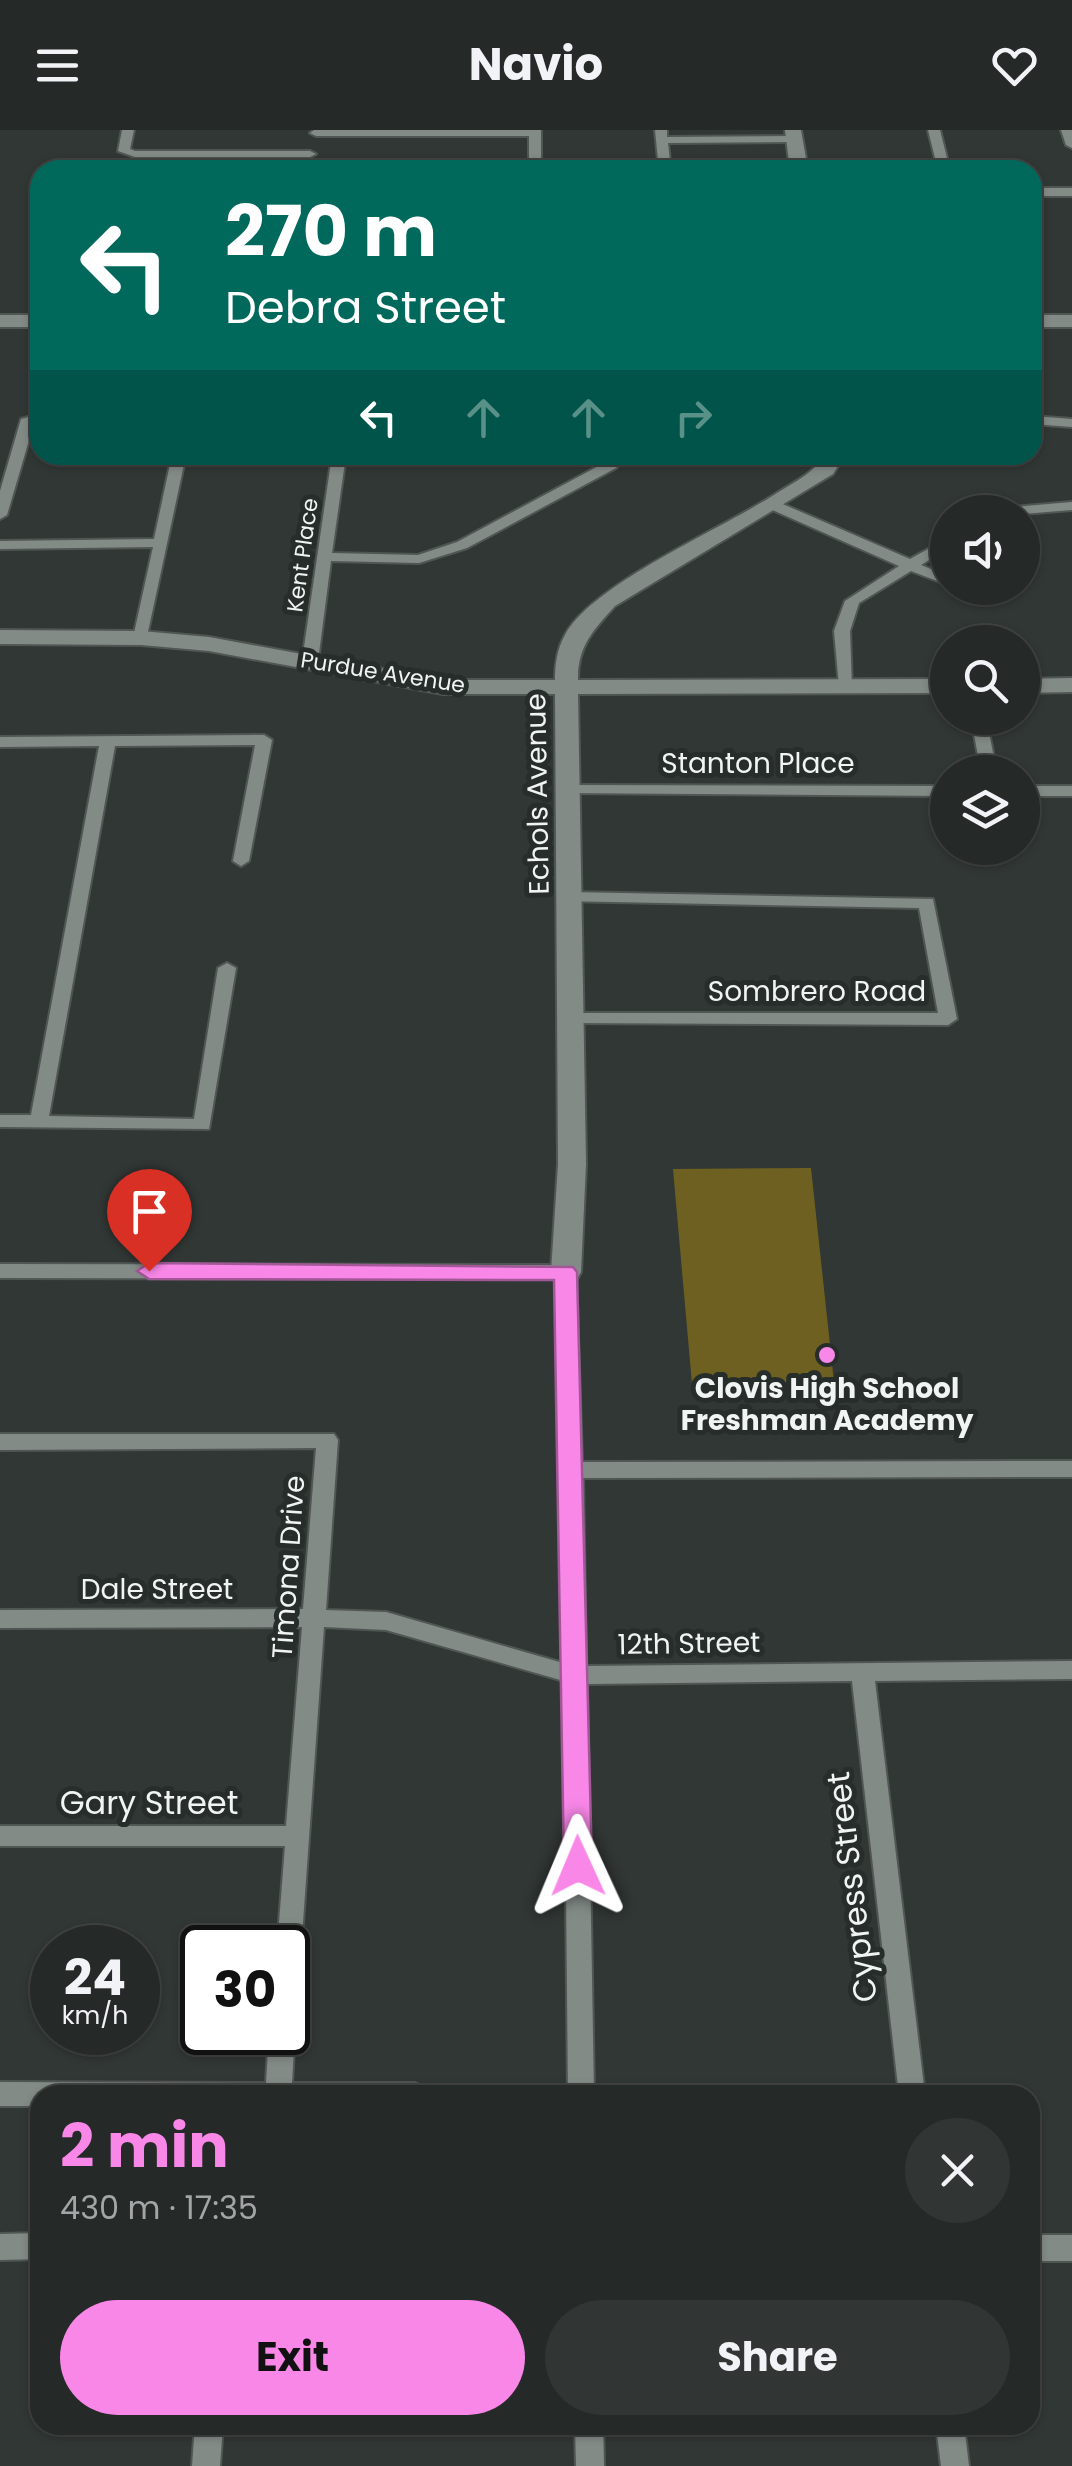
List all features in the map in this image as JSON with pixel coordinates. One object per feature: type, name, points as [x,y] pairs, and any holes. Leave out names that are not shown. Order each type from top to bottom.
[{"type":"street","points":[[128,130],[124,151],[135,154],[310,154]]},
{"type":"street","points":[[934,130],[942,160]]},
{"type":"street","points":[[1067,130],[1072,145]]},
{"type":"street","points":[[310,160],[315,132],[535,132],[535,160]]},
{"type":"street","points":[[664,160],[661,135],[793,134],[797,160]]},
{"type":"street","points":[[1042,192],[1072,192]]},
{"type":"street","points":[[0,321],[30,321]]},
{"type":"street","points":[[1042,321],[1072,321]]},
{"type":"street","points":[[0,515],[30,419]]},
{"type":"street","points":[[1042,421],[1072,423]]},
{"type":"street","points":[[141,638],[177,465]]},
{"type":"street","name":"Kent Place","points":[[310,662],[338,465]]},
{"type":"street","points":[[324,557],[418,559],[462,545],[611,465]]},
{"type":"street","name":"Echols Avenue","points":[[566,1272],[572,1164],[566,662],[576,634],[607,601],[773,504],[829,465]]},
{"type":"street","points":[[509,501],[528,510]]},
{"type":"street","points":[[773,504],[930,573]]},
{"type":"street","points":[[1040,509],[1072,506]]},
{"type":"street","points":[[0,545],[160,543]]},
{"type":"street","points":[[847,686],[842,631],[852,601],[930,552]]},
{"type":"street","name":"Purdue Avenue","points":[[0,638],[141,638],[209,644],[442,686],[930,686]]},
{"type":"street","points":[[1040,686],[1072,686]]},
{"type":"street","points":[[0,742],[264,740],[240,861]]},
{"type":"street","points":[[38,1122],[108,741]]},
{"type":"street","name":"Stanton Place","points":[[568,790],[930,791]]},
{"type":"street","points":[[1040,792],[1072,791]]},
{"type":"street","name":"Sombrero Road","points":[[568,897],[927,903],[948,1019],[569,1019]]},
{"type":"street","points":[[0,1122],[202,1124],[227,968]]},
{"type":"street","points":[[0,1271],[566,1272],[581,2085]]},
{"type":"street","name":"Timona Drive","points":[[0,1442],[327,1440],[291,1925]]},
{"type":"street","points":[[572,1470],[1072,1469]]},
{"type":"street","name":"Dale Street","points":[[0,1620],[314,1618]]},
{"type":"street","name":"12th Street","points":[[314,1618],[386,1621],[575,1676],[1072,1670]]},
{"type":"street","name":"Cypress Street","points":[[862,1670],[911,2085]]},
{"type":"street","name":"Gary Street","points":[[0,1836],[297,1836]]},
{"type":"street","points":[[278,2085],[280,2055]]},
{"type":"street","points":[[0,2094],[30,2094]]},
{"type":"street","points":[[0,2247],[30,2246]]},
{"type":"street","points":[[1040,2248],[1072,2248]]},
{"type":"street","points":[[206,2466],[208,2435]]},
{"type":"street","points":[[589,2435],[590,2466]]},
{"type":"street","points":[[951,2435],[954,2466]]},
{"type":"shaded area","points":[[811,1168],[834,1382],[692,1384],[673,1169]]},
{"type":"place","name":"Clovis High School Freshman Academy","points":[[827,1355]]},
{"type":"route","points":[[149,1271],[566,1272],[578,1866]]}]
